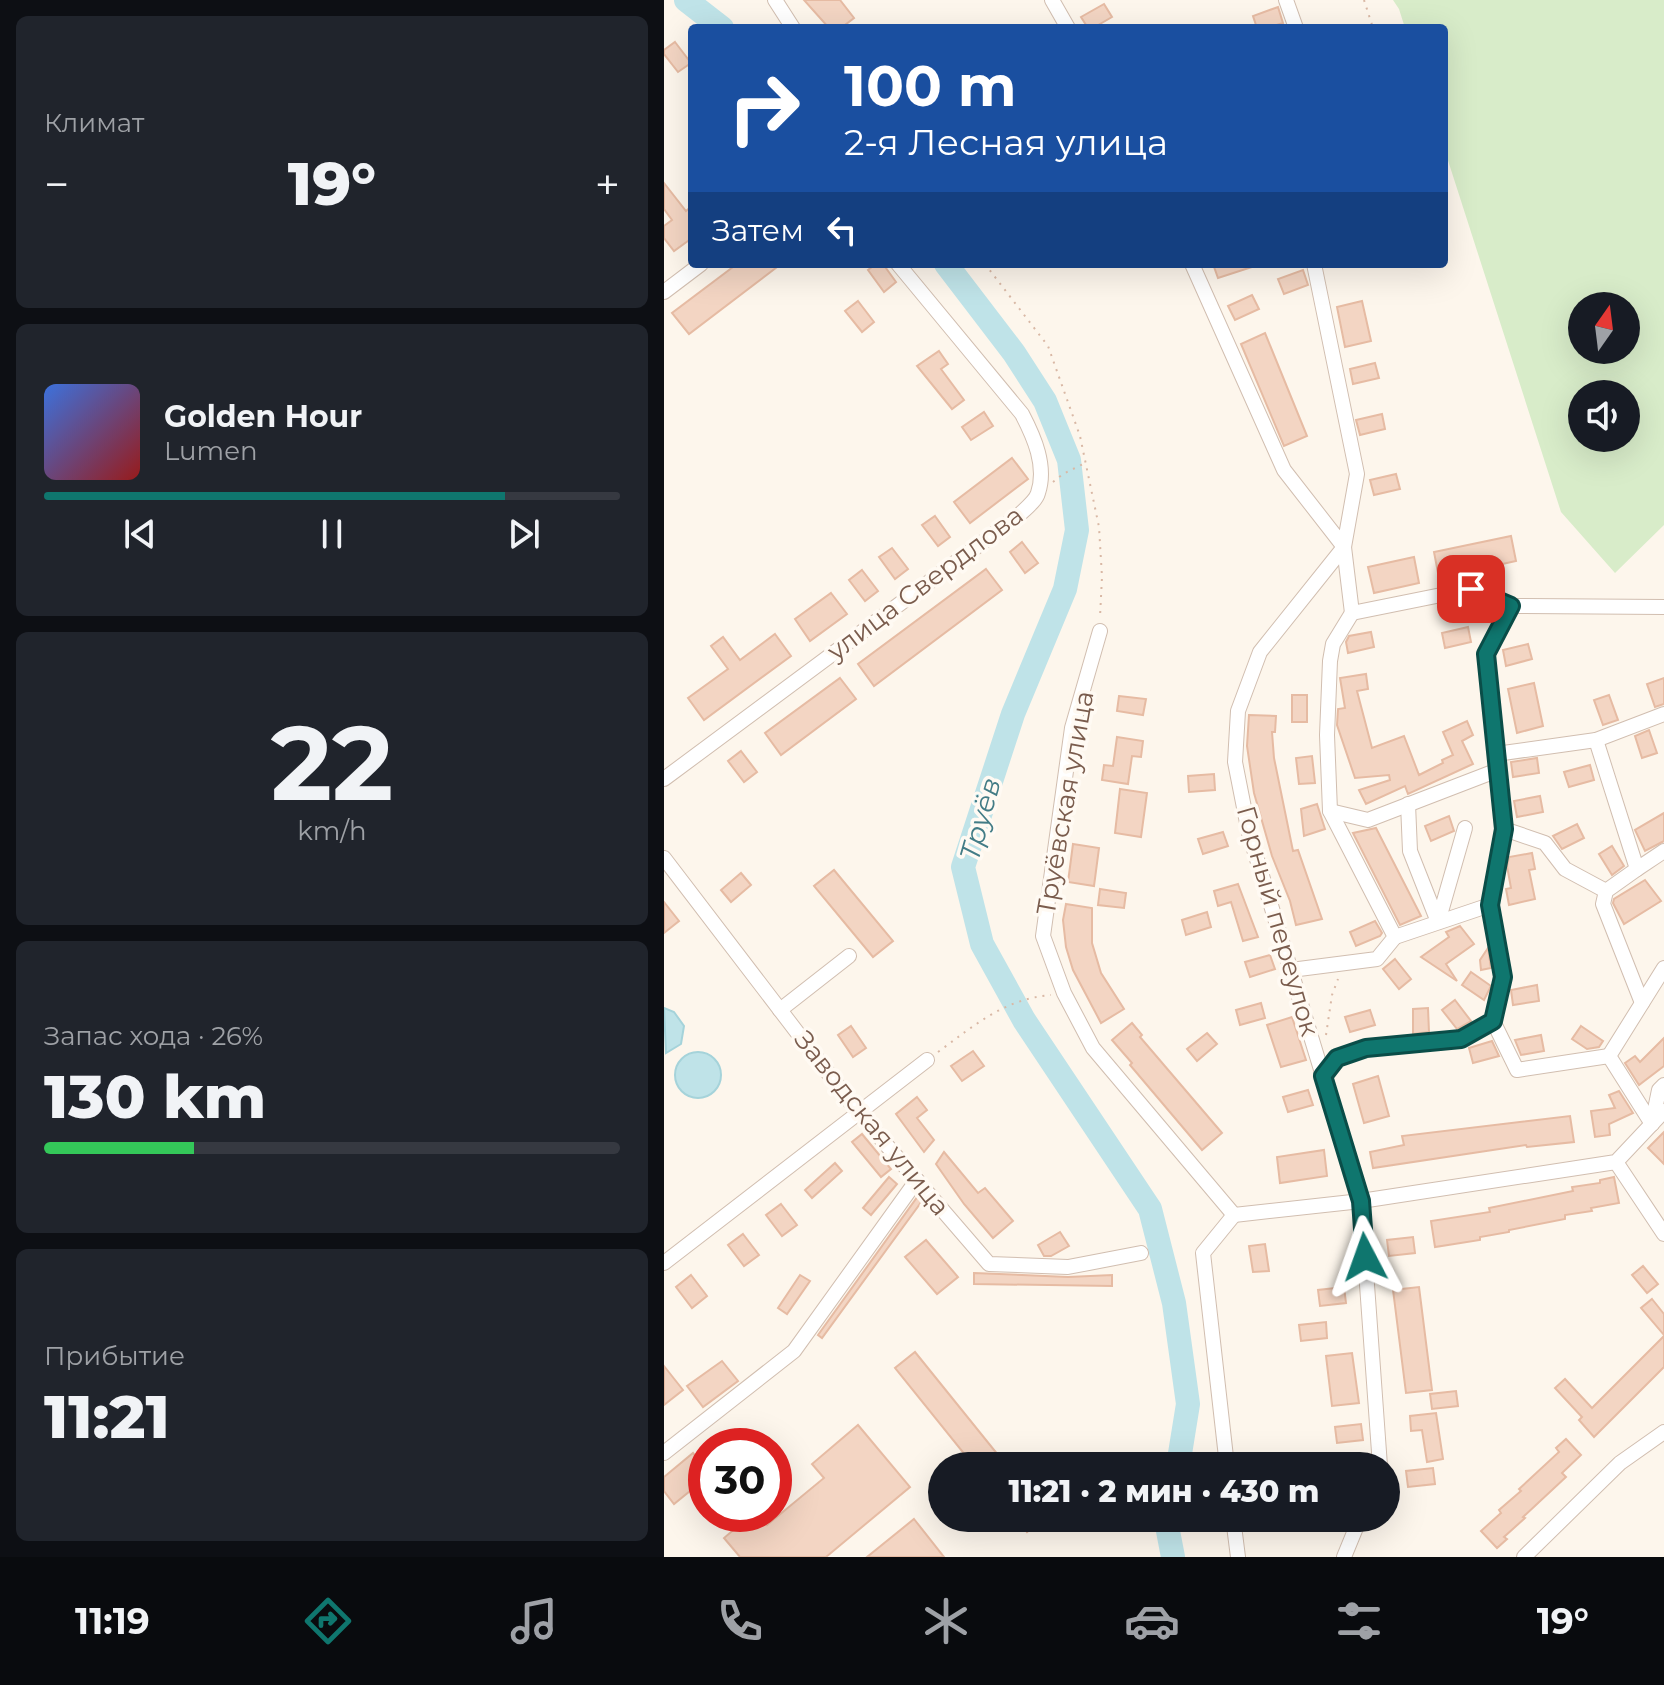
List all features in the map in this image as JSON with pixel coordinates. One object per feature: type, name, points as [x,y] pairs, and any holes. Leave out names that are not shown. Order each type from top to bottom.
[{"type":"street","points":[[775,0],[790,24]]},
{"type":"street","points":[[1052,0],[1066,24]]},
{"type":"street","points":[[1286,0],[1295,24]]},
{"type":"street","points":[[664,292],[696,268]]},
{"type":"street","name":"улица Свердлова","points":[[664,779],[1018,516],[1038,495],[1041,469],[1035,439],[1022,414],[901,268]]},
{"type":"street","points":[[1194,268],[1284,470],[1344,547]]},
{"type":"street","points":[[1315,268],[1357,474],[1344,547],[1352,613],[1333,644],[1330,661],[1327,735],[1330,811],[1395,937]]},
{"type":"street","name":"Горный переулок","points":[[1344,547],[1260,652],[1238,711],[1235,762],[1249,833],[1361,1201],[1379,1452]]},
{"type":"street","points":[[1352,613],[1471,589],[1511,606],[1664,607]]},
{"type":"street","points":[[1511,606],[1486,654],[1504,829],[1490,905],[1503,977],[1493,1021],[1517,1070],[1609,1056],[1664,968]]},
{"type":"street","name":"Труёвская улица","points":[[1100,631],[1072,728],[1043,936],[1064,993],[1093,1048],[1234,1215]]},
{"type":"street","points":[[1496,754],[1596,740],[1664,714]]},
{"type":"street","points":[[1596,740],[1637,869]]},
{"type":"street","points":[[1330,811],[1368,820],[1498,770]]},
{"type":"street","points":[[1408,804],[1410,851],[1438,922]]},
{"type":"street","points":[[1438,922],[1465,828]]},
{"type":"street","points":[[1504,829],[1545,843],[1565,869],[1606,891]]},
{"type":"street","points":[[1642,1003],[1603,904],[1606,891],[1664,851]]},
{"type":"street","name":"Заводская улица","points":[[664,858],[858,1112],[989,1264],[1068,1267],[1141,1253]]},
{"type":"street","points":[[1291,970],[1377,959],[1395,937],[1490,905]]},
{"type":"street","points":[[780,1010],[849,956]]},
{"type":"street","points":[[1323,1076],[1337,1058],[1366,1048],[1461,1039],[1493,1021]]},
{"type":"street","points":[[1609,1056],[1652,1124]]},
{"type":"street","points":[[664,1263],[927,1060]]},
{"type":"street","points":[[1652,1124],[1659,1090],[1664,1085]]},
{"type":"street","points":[[1225,1452],[1203,1253],[1234,1215],[1361,1201],[1616,1162],[1664,1111]]},
{"type":"street","points":[[1616,1162],[1664,1234]]},
{"type":"street","points":[[664,1453],[794,1351],[917,1180]]},
{"type":"street","points":[[1524,1557],[1620,1463],[1664,1432]]},
{"type":"street","points":[[1235,1532],[1238,1557]]},
{"type":"street","points":[[1343,1556],[1354,1532]]},
{"type":"path","points":[[1364,0],[1372,24]]},
{"type":"path","points":[[988,268],[1048,346],[1080,436],[1099,527],[1102,577],[1100,631]]},
{"type":"path","points":[[1063,474],[1087,462]]},
{"type":"path","points":[[1326,1034],[1332,995],[1340,973],[1348,963]]},
{"type":"path","points":[[927,1060],[997,1009],[1027,997],[1064,993]]},
{"type":"green space","points":[[1393,0],[1664,0],[1664,525],[1615,573],[1561,512],[1448,160],[1448,24],[1404,24]]},
{"type":"water","points":[[664,1008],[674,1012],[684,1026],[681,1044],[666,1053]]},
{"type":"water","points":[[698,1052],[714,1059],[721,1075],[714,1091],[698,1098],[682,1091],[675,1075],[682,1059]]},
{"type":"building","points":[[804,0],[840,0],[854,18],[846,24],[825,24]]},
{"type":"building","points":[[1104,4],[1112,17],[1100,24],[1085,24],[1081,17]]},
{"type":"building","points":[[1278,7],[1283,23],[1256,24],[1253,16]]},
{"type":"building","points":[[675,42],[688,59],[688,65],[678,72],[664,50]]},
{"type":"building","points":[[664,183],[686,211],[688,209],[688,241],[674,251],[664,238],[664,226],[672,220],[664,209]]},
{"type":"building","points":[[732,268],[776,268],[689,334],[672,313]]},
{"type":"building","points":[[886,268],[896,282],[884,292],[868,270]]},
{"type":"building","points":[[1214,268],[1249,268],[1218,278]]},
{"type":"building","points":[[1303,270],[1308,285],[1284,294],[1278,279]]},
{"type":"building","points":[[1252,295],[1259,309],[1235,320],[1228,306]]},
{"type":"building","points":[[858,301],[874,322],[862,332],[845,311]]},
{"type":"building","points":[[1362,301],[1371,341],[1345,347],[1337,307]]},
{"type":"building","points":[[1265,333],[1307,436],[1284,446],[1241,344]]},
{"type":"building","points":[[939,351],[948,364],[941,369],[964,400],[952,409],[917,366]]},
{"type":"building","points":[[1375,363],[1379,378],[1353,384],[1350,369]]},
{"type":"building","points":[[984,412],[993,426],[971,440],[962,427]]},
{"type":"building","points":[[1382,414],[1385,429],[1360,435],[1356,420]]},
{"type":"building","points":[[1012,458],[1028,479],[970,523],[954,502]]},
{"type":"building","points":[[1396,474],[1400,489],[1374,495],[1370,480]]},
{"type":"building","points":[[935,516],[950,537],[938,546],[922,525]]},
{"type":"building","points":[[1511,536],[1516,561],[1439,578],[1434,552]]},
{"type":"building","points":[[1022,542],[1038,563],[1025,573],[1010,552]]},
{"type":"building","points":[[892,548],[908,569],[895,579],[879,557]]},
{"type":"building","points":[[1414,557],[1419,583],[1374,593],[1368,567]]},
{"type":"building","points":[[986,569],[1002,590],[874,686],[858,664]]},
{"type":"building","points":[[862,570],[878,591],[865,601],[849,580]]},
{"type":"building","points":[[831,593],[847,614],[810,641],[795,619]]},
{"type":"building","points":[[1468,627],[1471,642],[1445,648],[1442,633]]},
{"type":"building","points":[[1371,632],[1374,647],[1348,653],[1346,642],[1349,636]]},
{"type":"building","points":[[775,634],[791,656],[704,720],[688,698],[728,669],[711,646],[723,637],[740,660]]},
{"type":"building","points":[[1528,644],[1532,659],[1506,666],[1503,650]]},
{"type":"building","points":[[1366,674],[1368,689],[1357,691],[1372,748],[1404,736],[1419,775],[1453,755],[1443,732],[1467,721],[1473,735],[1462,741],[1473,764],[1408,794],[1405,786],[1366,804],[1359,790],[1390,780],[1389,775],[1355,778],[1337,725],[1338,709],[1345,708],[1340,678]]},
{"type":"building","points":[[840,678],[856,699],[781,755],[765,733]]},
{"type":"building","points":[[1664,678],[1664,704],[1655,707],[1647,684]]},
{"type":"building","points":[[1534,683],[1543,726],[1517,733],[1508,689]]},
{"type":"building","points":[[1292,695],[1307,695],[1307,722],[1292,722]]},
{"type":"building","points":[[1609,695],[1618,720],[1603,725],[1594,700]]},
{"type":"building","points":[[1119,696],[1146,699],[1143,715],[1117,711]]},
{"type":"building","points":[[1249,715],[1276,716],[1275,732],[1272,732],[1274,758],[1293,851],[1298,850],[1322,919],[1296,925],[1254,793],[1247,746]]},
{"type":"building","points":[[1649,730],[1657,753],[1642,758],[1635,736]]},
{"type":"building","points":[[1117,737],[1143,741],[1141,757],[1132,756],[1128,784],[1102,780],[1104,765],[1113,766]]},
{"type":"building","points":[[741,751],[757,772],[744,782],[728,761]]},
{"type":"building","points":[[1312,756],[1315,783],[1299,784],[1296,758]]},
{"type":"building","points":[[1537,758],[1539,773],[1513,777],[1511,762]]},
{"type":"building","points":[[1590,765],[1594,780],[1569,787],[1564,772]]},
{"type":"building","points":[[1214,774],[1215,790],[1189,792],[1188,776]]},
{"type":"building","points":[[1120,789],[1147,793],[1141,837],[1115,833]]},
{"type":"building","points":[[1540,796],[1543,812],[1517,817],[1514,801]]},
{"type":"building","points":[[1317,804],[1325,829],[1304,836],[1301,809]]},
{"type":"building","points":[[1664,813],[1664,841],[1645,851],[1635,830]]},
{"type":"building","points":[[1449,816],[1454,831],[1431,841],[1425,826]]},
{"type":"building","points":[[1577,824],[1584,838],[1562,849],[1553,836]]},
{"type":"building","points":[[1376,828],[1421,916],[1400,925],[1353,833]]},
{"type":"building","points":[[1223,832],[1228,846],[1203,854],[1198,839]]},
{"type":"building","points":[[1073,844],[1099,848],[1094,886],[1068,882]]},
{"type":"building","points":[[1612,846],[1624,866],[1612,875],[1599,854]]},
{"type":"building","points":[[1532,853],[1535,869],[1529,870],[1535,899],[1509,905],[1506,889],[1511,888],[1507,866],[1509,857]]},
{"type":"building","points":[[834,870],[893,941],[873,957],[814,886]]},
{"type":"building","points":[[741,873],[751,885],[731,902],[721,890]]},
{"type":"building","points":[[1645,880],[1661,901],[1624,924],[1613,903],[1614,899]]},
{"type":"building","points":[[1238,884],[1258,937],[1243,941],[1231,902],[1218,906],[1214,891]]},
{"type":"building","points":[[1100,889],[1126,893],[1124,908],[1098,905]]},
{"type":"building","points":[[664,902],[679,921],[664,933]]},
{"type":"building","points":[[1066,904],[1092,908],[1092,943],[1101,973],[1124,1009],[1101,1023],[1073,970],[1066,947],[1063,920]]},
{"type":"building","points":[[1207,912],[1211,927],[1186,935],[1182,920]]},
{"type":"building","points":[[1375,921],[1382,933],[1380,936],[1356,946],[1350,932]]},
{"type":"building","points":[[1460,926],[1474,944],[1446,964],[1457,981],[1421,957],[1449,937],[1446,932]]},
{"type":"building","points":[[1488,948],[1491,968],[1481,970],[1480,960]]},
{"type":"building","points":[[1270,955],[1275,969],[1250,977],[1245,962]]},
{"type":"building","points":[[1395,959],[1411,979],[1399,989],[1383,969]]},
{"type":"building","points":[[1471,972],[1491,986],[1484,1000],[1462,985]]},
{"type":"building","points":[[1537,985],[1539,1001],[1513,1005],[1511,990]]},
{"type":"building","points":[[1455,1000],[1471,1021],[1457,1029],[1442,1010]]},
{"type":"building","points":[[1261,1003],[1265,1018],[1240,1025],[1236,1010]]},
{"type":"building","points":[[1428,1008],[1429,1032],[1413,1034],[1413,1009]]},
{"type":"building","points":[[1370,1010],[1375,1025],[1350,1032],[1345,1017]]},
{"type":"building","points":[[1292,1017],[1306,1060],[1281,1067],[1267,1025]]},
{"type":"building","points":[[1132,1023],[1142,1035],[1140,1037],[1222,1133],[1202,1150],[1112,1040]]},
{"type":"building","points":[[851,1026],[866,1048],[853,1057],[838,1035]]},
{"type":"building","points":[[1581,1026],[1603,1041],[1599,1047],[1587,1049],[1572,1039]]},
{"type":"building","points":[[1207,1033],[1217,1044],[1197,1061],[1187,1049]]},
{"type":"building","points":[[1541,1035],[1544,1051],[1521,1055],[1515,1040]]},
{"type":"building","points":[[1664,1038],[1664,1066],[1639,1085],[1625,1063],[1635,1056],[1640,1062]]},
{"type":"building","points":[[1492,1041],[1499,1056],[1473,1063],[1469,1048]]},
{"type":"building","points":[[973,1051],[984,1066],[962,1081],[951,1066]]},
{"type":"building","points":[[1378,1076],[1389,1116],[1364,1123],[1353,1084]]},
{"type":"building","points":[[1308,1090],[1313,1105],[1288,1112],[1283,1097]]},
{"type":"building","points":[[1619,1091],[1633,1113],[1609,1124],[1610,1135],[1595,1137],[1591,1111],[1615,1108],[1609,1095]]},
{"type":"building","points":[[917,1097],[927,1110],[917,1118],[934,1140],[924,1152],[896,1114]]},
{"type":"building","points":[[1570,1116],[1574,1142],[1526,1145],[1373,1168],[1370,1152],[1404,1145],[1402,1136]]},
{"type":"building","points":[[1664,1132],[1664,1164],[1648,1148]]},
{"type":"building","points":[[862,1134],[891,1169],[881,1177],[852,1142]]},
{"type":"building","points":[[1324,1150],[1327,1176],[1280,1183],[1277,1157]]},
{"type":"building","points":[[944,1152],[978,1193],[985,1188],[1013,1221],[993,1238],[936,1164]]},
{"type":"building","points":[[835,1163],[842,1171],[812,1198],[805,1190]]},
{"type":"building","points":[[889,1177],[897,1184],[871,1215],[863,1208]]},
{"type":"building","points":[[1614,1177],[1619,1203],[1565,1215],[1565,1219],[1480,1237],[1480,1240],[1435,1247],[1431,1221],[1490,1212],[1489,1208],[1573,1191],[1572,1187],[1600,1183],[1600,1180]]},
{"type":"building","points":[[918,1196],[922,1201],[822,1338],[818,1335]]},
{"type":"building","points":[[781,1204],[797,1225],[782,1236],[766,1215]]},
{"type":"building","points":[[1060,1232],[1069,1246],[1051,1256],[1044,1256],[1038,1245]]},
{"type":"building","points":[[743,1234],[759,1255],[744,1266],[728,1245]]},
{"type":"building","points":[[1413,1237],[1415,1253],[1389,1256],[1387,1240]]},
{"type":"building","points":[[926,1240],[958,1277],[937,1294],[905,1257]]},
{"type":"building","points":[[1265,1244],[1269,1271],[1253,1272],[1249,1246]]},
{"type":"building","points":[[1643,1266],[1658,1284],[1647,1293],[1632,1275]]},
{"type":"building","points":[[974,1273],[1068,1277],[1112,1275],[1112,1286],[974,1284]]},
{"type":"building","points":[[691,1275],[707,1296],[692,1308],[676,1287]]},
{"type":"building","points":[[800,1275],[810,1281],[787,1314],[778,1308]]},
{"type":"building","points":[[1344,1287],[1346,1303],[1320,1306],[1318,1290]]},
{"type":"building","points":[[1419,1287],[1432,1390],[1406,1393],[1393,1290]]},
{"type":"building","points":[[1652,1299],[1664,1314],[1664,1335],[1641,1308]]},
{"type":"building","points":[[1326,1322],[1327,1338],[1301,1341],[1299,1325]]},
{"type":"building","points":[[1664,1336],[1664,1367],[1594,1437],[1579,1420],[1582,1417],[1555,1388],[1565,1379],[1592,1408]]},
{"type":"building","points":[[915,1352],[996,1452],[963,1452],[895,1368]]},
{"type":"building","points":[[1352,1353],[1359,1403],[1332,1406],[1326,1356]]},
{"type":"building","points":[[722,1361],[738,1381],[703,1407],[687,1386]]},
{"type":"building","points":[[664,1366],[683,1390],[664,1405]]},
{"type":"building","points":[[1456,1391],[1458,1406],[1432,1409],[1430,1394]]},
{"type":"building","points":[[1436,1413],[1443,1459],[1427,1462],[1422,1430],[1411,1431],[1410,1416]]},
{"type":"building","points":[[1361,1424],[1363,1440],[1337,1443],[1335,1427]]},
{"type":"building","points":[[858,1425],[910,1487],[826,1557],[740,1557],[724,1538],[731,1532],[792,1532],[792,1504],[824,1478],[812,1464]]},
{"type":"building","points":[[1566,1439],[1581,1455],[1562,1473],[1566,1477],[1523,1517],[1497,1548],[1481,1531],[1521,1491],[1519,1489],[1559,1452],[1556,1448]]},
{"type":"building","points":[[688,1457],[688,1493],[674,1504],[664,1491],[664,1477]]},
{"type":"building","points":[[1433,1468],[1435,1484],[1408,1487],[1406,1471]]},
{"type":"building","points":[[914,1519],[944,1557],[867,1557]]},
{"type":"waterway","name":"Труёв","points":[[686,0],[717,24]]},
{"type":"waterway","name":"Труёв","points":[[949,268],[1014,353],[1045,401],[1069,460],[1077,530],[1065,589],[1013,714],[963,867],[982,944],[1024,1020],[1150,1209],[1174,1303],[1188,1404],[1180,1452]]},
{"type":"waterway","name":"Труёв","points":[[1168,1532],[1173,1557]]},
{"type":"route","points":[[1365,1257],[1361,1201],[1323,1076],[1337,1058],[1366,1048],[1461,1039],[1493,1021],[1503,977],[1490,905],[1504,829],[1486,654],[1511,606],[1471,589]]}]
